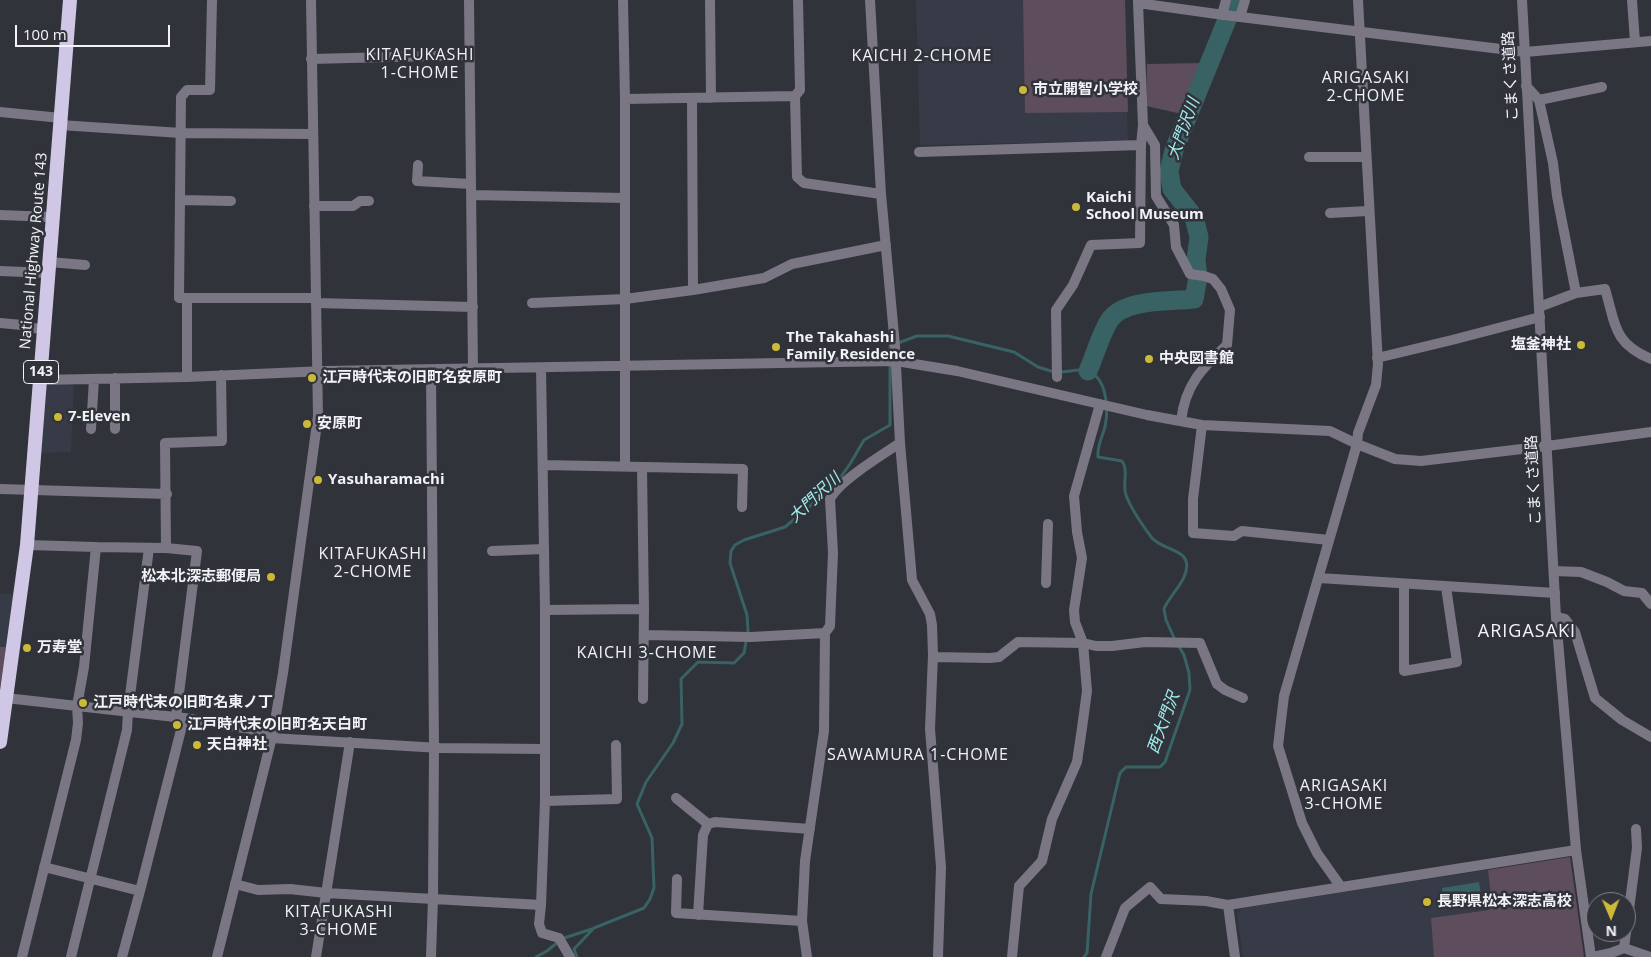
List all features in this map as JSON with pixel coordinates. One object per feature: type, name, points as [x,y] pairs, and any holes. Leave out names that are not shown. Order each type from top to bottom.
[{"type":"highway","name":"National Highway Route 143","points":[[0,742],[27,545],[70,0]]},
{"type":"street","points":[[212,0],[210,90],[187,90],[181,98],[179,298],[316,300],[473,306]]},
{"type":"street","points":[[217,957],[272,736],[283,672],[318,416],[311,0]]},
{"type":"street","points":[[469,0],[474,369]]},
{"type":"street","points":[[623,0],[625,99],[625,466]]},
{"type":"street","points":[[710,0],[711,98]]},
{"type":"street","points":[[798,0],[800,90],[795,96],[797,178],[804,183],[881,194]]},
{"type":"street","points":[[870,0],[881,194],[895,343],[891,361],[912,580],[930,614],[932,625],[933,657],[930,729],[941,867],[938,957]]},
{"type":"street","points":[[1223,15],[1226,0]]},
{"type":"street","points":[[1238,17],[1245,0]]},
{"type":"street","points":[[1340,887],[1317,852],[1302,823],[1278,746],[1284,696],[1357,444],[1358,433],[1376,385],[1377,358],[1358,0]]},
{"type":"street","name":"こまくさ道路","points":[[1522,0],[1556,617],[1576,850],[1592,957]]},
{"type":"street","points":[[1632,0],[1635,42]]},
{"type":"street","points":[[1057,374],[1056,310],[1073,285],[1091,245],[1140,243],[1143,125],[1138,1],[1238,17],[1525,52],[1651,41]]},
{"type":"street","points":[[311,59],[469,55]]},
{"type":"street","points":[[1526,86],[1539,100],[1553,163],[1557,196],[1576,293]]},
{"type":"street","points":[[1539,100],[1602,87]]},
{"type":"street","points":[[625,99],[795,96]]},
{"type":"street","points":[[692,99],[693,290]]},
{"type":"street","points":[[0,112],[61,121],[181,133],[312,134]]},
{"type":"street","points":[[1143,125],[1155,145],[1156,196],[1174,225],[1176,247],[1190,274],[1213,279],[1221,289],[1230,310],[1227,345],[1203,367],[1191,386],[1183,404],[1181,421]]},
{"type":"street","points":[[919,152],[1141,145]]},
{"type":"street","points":[[1309,157],[1366,157]]},
{"type":"street","points":[[418,165],[417,181],[472,190],[625,198]]},
{"type":"street","points":[[180,200],[231,201]]},
{"type":"street","points":[[314,206],[353,206],[360,201],[369,201]]},
{"type":"street","points":[[1330,213],[1368,211]]},
{"type":"street","points":[[0,215],[52,217]]},
{"type":"street","points":[[532,303],[625,299],[693,290],[764,278],[792,264],[886,245]]},
{"type":"street","points":[[0,272],[84,264]]},
{"type":"street","points":[[1377,358],[1452,340],[1539,312],[1576,293],[1605,289],[1619,337],[1636,353],[1651,359]]},
{"type":"street","points":[[187,298],[187,377]]},
{"type":"street","points":[[0,324],[22,324],[44,329]]},
{"type":"street","points":[[40,380],[318,372],[891,361],[958,371],[1103,405],[1202,425],[1330,431],[1395,459],[1408,461],[1547,446],[1651,432]]},
{"type":"street","points":[[541,368],[544,464],[545,801],[540,924],[542,933],[559,938],[570,957]]},
{"type":"street","points":[[431,370],[434,747],[434,898],[431,957]]},
{"type":"street","points":[[166,548],[166,443],[222,441],[222,375]]},
{"type":"street","points":[[115,429],[116,378]]},
{"type":"street","points":[[91,429],[94,379]]},
{"type":"street","points":[[1012,957],[1019,886],[1042,861],[1052,819],[1077,762],[1087,691],[1083,643],[1075,622],[1074,610],[1082,558],[1077,532],[1074,496],[1103,405]]},
{"type":"street","points":[[1202,425],[1193,499],[1193,534],[1234,536],[1242,531],[1329,540]]},
{"type":"street","points":[[806,957],[802,921],[805,861],[824,731],[825,632],[830,626],[833,553],[830,499],[833,493],[846,482],[900,442]]},
{"type":"street","points":[[544,464],[743,469],[742,507]]},
{"type":"street","points":[[642,467],[643,698]]},
{"type":"street","points":[[0,489],[167,494]]},
{"type":"street","points":[[1046,582],[1048,524]]},
{"type":"street","points":[[27,545],[166,548],[197,551],[180,717],[140,891],[122,957]]},
{"type":"street","points":[[22,957],[76,740],[77,706],[84,668],[96,547]]},
{"type":"street","points":[[71,957],[127,730],[149,548]]},
{"type":"street","points":[[492,550],[544,549]]},
{"type":"street","points":[[1554,571],[1581,572],[1624,591],[1642,592],[1651,604]]},
{"type":"street","points":[[1319,578],[1555,592]]},
{"type":"street","points":[[1404,584],[1404,671],[1457,662],[1446,587]]},
{"type":"street","points":[[545,610],[644,610]]},
{"type":"street","points":[[1556,617],[1565,619],[1575,632],[1595,698],[1622,720],[1651,737]]},
{"type":"street","points":[[644,635],[746,637],[825,632]]},
{"type":"street","points":[[933,657],[999,657],[1018,642],[1083,643],[1096,646],[1145,642],[1200,643],[1217,684],[1243,698]]},
{"type":"street","points":[[6,698],[180,717],[272,736],[434,747],[545,749]]},
{"type":"street","points":[[316,957],[350,742]]},
{"type":"street","points":[[545,801],[617,799],[616,745]]},
{"type":"street","points":[[676,798],[708,824]]},
{"type":"street","points":[[698,915],[703,835],[708,824],[715,822],[810,829]]},
{"type":"street","points":[[1624,948],[1637,848],[1636,829]]},
{"type":"street","points":[[1106,957],[1125,908],[1150,887],[1161,899],[1206,901],[1228,905],[1576,850]]},
{"type":"street","points":[[44,867],[140,891]]},
{"type":"street","points":[[677,879],[676,913],[802,921]]},
{"type":"street","points":[[235,884],[258,890],[290,889],[326,893],[541,905]]},
{"type":"street","points":[[1228,905],[1236,957]]},
{"type":"street","points":[[1592,957],[1624,948],[1650,957]]},
{"type":"shaded area","name":"市立開智小学校","points":[[916,0],[1124,0],[1128,141],[920,145]]},
{"type":"shaded area","points":[[1023,0],[1125,0],[1128,112],[1025,113]]},
{"type":"shaded area","points":[[1204,63],[1182,114],[1146,106],[1147,64]]},
{"type":"shaded area","name":"7-Eleven","points":[[46,383],[74,383],[71,452],[40,453]]},
{"type":"shaded area","points":[[0,593],[13,594],[0,688]]},
{"type":"shaded area","points":[[0,647],[6,647],[0,688]]},
{"type":"shaded area","name":"長野県松本深志高校","points":[[1570,857],[1584,957],[1243,957],[1237,914],[1242,908]]},
{"type":"shaded area","points":[[1570,857],[1584,957],[1434,957],[1431,918],[1489,910],[1492,903],[1488,870]]},
{"type":"water","points":[[1479,882],[1482,902],[1445,908],[1442,888]]},
{"type":"waterway","name":"大門沢川","points":[[1088,371],[1100,339],[1109,321],[1116,314],[1125,308],[1148,302],[1194,299],[1198,277],[1196,260],[1199,237],[1194,217],[1172,189],[1169,172],[1174,150],[1235,0]]},
{"type":"waterway","name":"大門沢川","points":[[577,957],[574,949],[594,928],[644,908],[650,899],[654,888],[652,838],[637,804],[646,782],[673,743],[682,724],[681,679],[698,662],[734,663],[744,653],[748,631],[747,615],[730,563],[731,551],[735,545],[744,540],[785,527],[840,478],[864,440],[890,425],[890,346],[917,336],[948,336],[1014,352],[1038,367],[1054,372]]},
{"type":"waterway","name":"西大門沢","points":[[1060,372],[1080,370],[1089,372],[1096,376],[1101,383],[1107,410],[1098,457],[1122,461],[1125,469],[1126,495],[1138,517],[1152,538],[1176,551],[1186,561],[1187,567],[1183,580],[1164,609],[1166,620],[1175,640]]},
{"type":"waterway","name":"西大門沢","points":[[1084,957],[1087,953],[1091,894],[1120,773],[1126,767],[1160,767],[1165,762],[1190,690],[1189,673],[1184,655],[1178,645]]},
{"type":"waterway","points":[[564,938],[592,929]]},
{"type":"waterway","points":[[536,957],[558,942]]},
{"type":"place","name":"市立開智小学校","points":[[1023,90]]},
{"type":"place","name":"Kaichi School Museum","points":[[1076,207]]},
{"type":"place","name":"塩釜神社","points":[[1581,345]]},
{"type":"place","name":"The Takahashi Family Residence","points":[[776,347]]},
{"type":"place","name":"中央図書館","points":[[1149,359]]},
{"type":"place","name":"江戸時代末の旧町名安原町","points":[[312,378]]},
{"type":"place","name":"7-Eleven","points":[[58,417]]},
{"type":"place","name":"安原町","points":[[307,424]]},
{"type":"place","name":"Yasuharamachi","points":[[318,480]]},
{"type":"place","name":"松本北深志郵便局","points":[[271,577]]},
{"type":"place","name":"万寿堂","points":[[27,648]]},
{"type":"place","name":"江戸時代末の旧町名東ノ丁","points":[[83,703]]},
{"type":"place","name":"江戸時代末の旧町名天白町","points":[[177,725]]},
{"type":"place","name":"天白神社","points":[[197,745]]},
{"type":"place","name":"長野県松本深志高校","points":[[1427,902]]},
{"type":"district","name":"KAICHI 2-CHOME","points":[[922,56]]},
{"type":"district","name":"KITAFUKASHI 1-CHOME","points":[[420,64]]},
{"type":"district","name":"ARIGASAKI 2-CHOME","points":[[1366,87]]},
{"type":"district","name":"KITAFUKASHI 2-CHOME","points":[[373,563]]},
{"type":"district","name":"ARIGASAKI","points":[[1527,632]]},
{"type":"district","name":"KAICHI 3-CHOME","points":[[647,653]]},
{"type":"district","name":"SAWAMURA 1-CHOME","points":[[918,755]]},
{"type":"district","name":"ARIGASAKI 3-CHOME","points":[[1344,795]]},
{"type":"district","name":"KITAFUKASHI 3-CHOME","points":[[339,921]]}]
